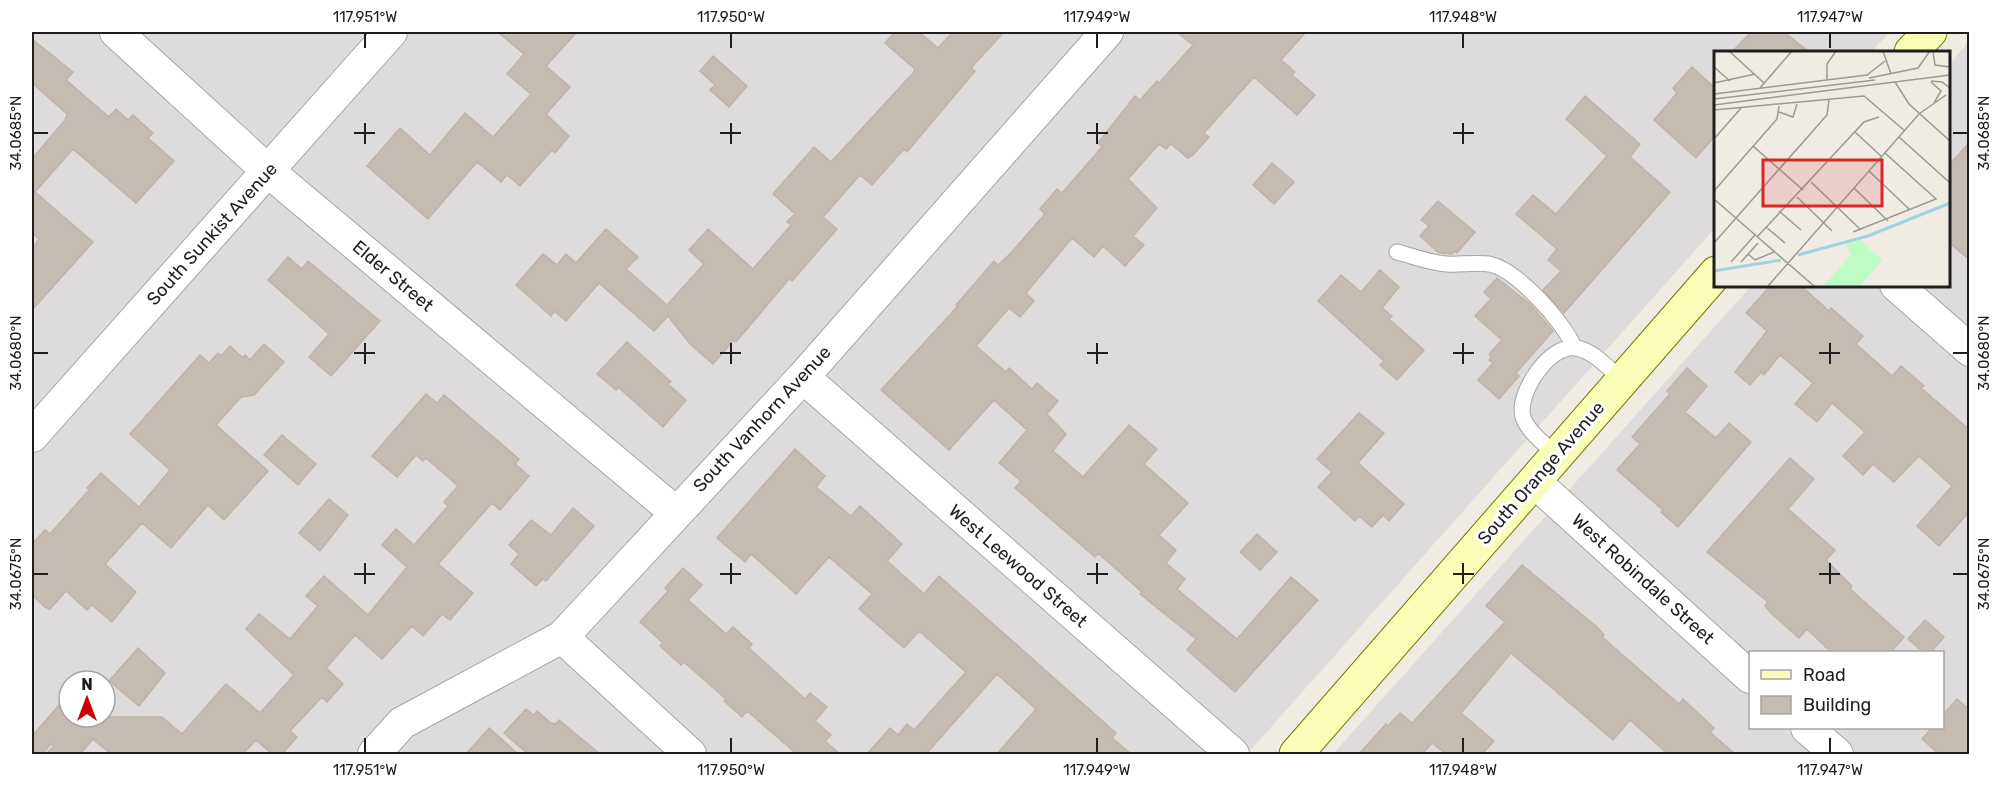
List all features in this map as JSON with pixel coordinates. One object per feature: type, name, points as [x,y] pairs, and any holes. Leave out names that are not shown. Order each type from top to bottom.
[{"type":"street","name":"Elder Street","points":[[116,32],[268,171],[675,512]]},
{"type":"street","name":"South Sunkist Avenue","points":[[32,436],[391,32]]},
{"type":"street","name":"South Vanhorn Avenue","points":[[374,754],[402,723],[562,637],[675,512],[803,377],[1107,32]]},
{"type":"street","points":[[1912,51],[1929,32]]},
{"type":"street","name":"South Orange Avenue","points":[[1296,754],[1714,275]]},
{"type":"street","points":[[1897,286],[1970,350]]},
{"type":"street","name":"West Leewood Street","points":[[803,377],[1233,754]]},
{"type":"street","name":"West Robindale Street","points":[[1534,482],[1749,675]]},
{"type":"street","points":[[562,637],[690,754]]},
{"type":"street","points":[[1808,729],[1837,754]]},
{"type":"lane","points":[[1397,252],[1436,263],[1488,264],[1504,270],[1555,316],[1567,332],[1574,347]]},
{"type":"lane","points":[[1557,456],[1527,424],[1523,416],[1522,398],[1534,377],[1561,349],[1574,347],[1591,353],[1621,380]]},
{"type":"shaded area","points":[[32,32],[1890,32],[1872,51],[1714,51],[1714,229],[1247,754],[32,754]]},
{"type":"shaded area","points":[[1969,41],[1969,754],[1333,754],[1751,286],[1950,286],[1950,64]]},
{"type":"building","points":[[498,32],[577,32],[546,66],[570,87],[546,114],[569,136],[555,153],[552,150],[520,186],[507,175],[501,182],[477,162],[428,219],[367,166],[400,128],[430,155],[465,113],[493,137],[531,94],[507,74],[524,54]]},
{"type":"building","points":[[895,32],[919,32],[938,48],[953,32],[1004,32],[971,68],[975,71],[907,152],[904,149],[872,185],[860,175],[823,217],[837,229],[792,281],[789,279],[736,342],[734,340],[713,364],[690,344],[668,316],[654,331],[599,283],[566,321],[554,311],[551,316],[516,285],[543,254],[557,265],[566,254],[576,263],[606,229],[638,257],[626,269],[667,305],[704,264],[689,250],[708,229],[753,269],[791,225],[787,222],[795,214],[773,194],[814,147],[831,162],[913,73],[915,69],[885,43]]},
{"type":"building","points":[[1177,32],[1306,32],[1281,60],[1295,72],[1292,75],[1315,95],[1297,115],[1254,77],[1204,133],[1209,137],[1193,155],[1188,158],[1171,144],[1166,149],[1159,144],[1128,179],[1157,208],[1133,236],[1144,245],[1125,266],[1103,246],[1094,257],[1072,238],[1026,293],[1034,301],[1020,317],[1009,308],[976,346],[1006,372],[1009,368],[1032,389],[1037,383],[1058,401],[1047,414],[1066,434],[1053,451],[1083,477],[1129,425],[1157,449],[1144,464],[1188,503],[1159,535],[1176,550],[1166,563],[1185,579],[1177,589],[1237,639],[1291,577],[1318,600],[1235,692],[1187,650],[1196,639],[1140,594],[1142,592],[1098,553],[1095,557],[1015,488],[1021,481],[999,463],[1027,430],[994,400],[949,450],[881,390],[958,306],[956,305],[994,261],[998,265],[1010,254],[1045,214],[1040,209],[1057,189],[1062,193],[1102,147],[1098,143],[1135,96],[1140,100],[1157,81],[1159,83],[1193,45]]},
{"type":"building","points":[[1751,32],[1784,32],[1808,51],[1733,51]]},
{"type":"building","points":[[32,39],[73,72],[66,80],[109,117],[116,109],[128,120],[133,115],[153,133],[148,138],[174,161],[136,203],[73,149],[35,192],[93,242],[32,310],[32,249],[39,239],[32,233],[32,159],[65,120],[67,114],[32,83]]},
{"type":"building","points":[[713,56],[747,86],[729,107],[710,90],[715,85],[700,71]]},
{"type":"building","points":[[1692,67],[1714,87],[1714,137],[1696,158],[1654,120],[1677,93],[1673,88]]},
{"type":"building","points":[[1585,96],[1640,144],[1630,157],[1670,192],[1564,313],[1543,290],[1561,271],[1548,260],[1557,249],[1516,214],[1533,195],[1556,214],[1607,156],[1566,119]]},
{"type":"building","points":[[1970,142],[1970,260],[1950,244],[1950,164]]},
{"type":"building","points":[[1272,163],[1294,182],[1274,204],[1253,185]]},
{"type":"building","points":[[1438,201],[1475,232],[1457,253],[1455,251],[1452,254],[1439,253],[1420,236],[1429,226],[1421,220]]},
{"type":"building","points":[[288,257],[302,269],[308,261],[380,321],[331,376],[309,357],[329,334],[268,280]]},
{"type":"building","points":[[1380,270],[1399,287],[1382,308],[1392,316],[1389,319],[1424,350],[1397,380],[1380,365],[1384,361],[1318,301],[1341,275],[1361,292]]},
{"type":"building","points":[[1497,278],[1530,304],[1553,331],[1516,373],[1519,376],[1499,399],[1478,380],[1493,363],[1489,360],[1491,357],[1489,354],[1502,340],[1475,316],[1491,299],[1484,292]]},
{"type":"building","points":[[1770,286],[1801,286],[1829,311],[1831,308],[1863,336],[1856,344],[1892,376],[1901,366],[1924,386],[1921,388],[1970,430],[1970,511],[1939,546],[1917,526],[1952,486],[1919,456],[1894,482],[1873,464],[1863,475],[1843,456],[1865,432],[1832,403],[1817,422],[1795,404],[1813,383],[1780,355],[1764,375],[1761,372],[1750,385],[1735,372],[1767,331],[1746,313]]},
{"type":"building","points":[[627,342],[671,382],[668,384],[686,400],[663,427],[618,387],[616,390],[597,374]]},
{"type":"building","points":[[264,344],[284,362],[254,395],[241,397],[216,425],[268,471],[224,520],[208,505],[171,548],[142,523],[105,564],[136,592],[112,622],[92,605],[87,610],[66,591],[50,609],[45,607],[32,595],[32,544],[45,530],[50,534],[101,473],[139,507],[170,470],[130,434],[200,355],[209,363],[218,353],[221,356],[230,346],[243,358],[245,355],[250,360]]},
{"type":"building","points":[[1687,368],[1707,386],[1685,412],[1716,438],[1729,423],[1751,442],[1678,527],[1661,512],[1663,510],[1617,470],[1640,444],[1632,437],[1670,394],[1667,391]]},
{"type":"building","points":[[426,394],[437,403],[444,395],[519,459],[515,464],[529,476],[500,510],[492,503],[438,564],[473,593],[450,620],[442,614],[423,636],[412,626],[382,659],[355,635],[326,668],[343,684],[327,702],[322,697],[290,731],[297,737],[282,754],[272,754],[256,740],[243,754],[111,754],[93,739],[80,754],[46,754],[54,746],[51,744],[42,754],[32,754],[32,736],[57,708],[57,729],[117,729],[117,717],[162,717],[182,734],[226,684],[260,713],[294,675],[246,629],[259,614],[290,639],[318,606],[306,596],[324,576],[368,615],[407,567],[382,545],[396,529],[414,545],[448,506],[444,502],[458,486],[426,458],[423,461],[416,455],[397,477],[372,456]]},
{"type":"building","points":[[1359,413],[1384,433],[1358,463],[1404,504],[1389,521],[1383,515],[1372,527],[1359,516],[1355,521],[1318,487],[1332,472],[1317,459]]},
{"type":"building","points":[[282,435],[316,464],[298,485],[264,455]]},
{"type":"building","points":[[795,449],[825,476],[816,487],[851,516],[860,506],[902,544],[887,561],[924,594],[939,576],[1116,733],[1112,738],[1131,754],[997,754],[1036,709],[997,674],[926,754],[867,754],[890,728],[898,735],[907,724],[914,730],[966,672],[919,631],[904,648],[859,609],[872,594],[829,557],[796,594],[751,554],[745,562],[717,538]]},
{"type":"building","points":[[1790,458],[1814,479],[1788,509],[1835,550],[1826,560],[1852,586],[1850,589],[1904,637],[1892,651],[1830,651],[1807,629],[1799,638],[1765,606],[1768,602],[1707,552]]},
{"type":"building","points":[[329,499],[348,515],[320,551],[299,533]]},
{"type":"building","points":[[573,508],[594,526],[546,581],[543,579],[536,586],[511,564],[519,554],[509,545],[531,520],[551,535]]},
{"type":"building","points":[[1257,534],[1277,552],[1260,570],[1240,552]]},
{"type":"building","points":[[1522,565],[1597,627],[1604,635],[1602,637],[1679,704],[1683,699],[1714,728],[1710,732],[1735,754],[1668,754],[1630,720],[1613,740],[1511,653],[1461,713],[1494,741],[1482,754],[1446,754],[1432,743],[1422,754],[1359,754],[1386,724],[1388,726],[1400,713],[1412,723],[1505,622],[1486,606]]},
{"type":"building","points":[[683,568],[702,585],[688,600],[726,634],[733,627],[752,644],[749,648],[805,699],[810,693],[827,707],[815,721],[831,735],[825,741],[840,754],[797,754],[747,711],[742,717],[724,701],[726,699],[684,662],[681,665],[660,646],[663,643],[640,622],[668,591],[665,588]]},
{"type":"building","points":[[1925,620],[1944,637],[1932,651],[1922,651],[1908,639]]},
{"type":"building","points":[[138,648],[165,673],[139,706],[117,688],[117,672]]},
{"type":"building","points":[[1957,699],[1970,710],[1970,754],[1939,754],[1922,739],[1931,729],[1944,729],[1944,714]]},
{"type":"building","points":[[526,709],[534,715],[537,711],[551,723],[556,724],[559,720],[600,754],[528,754],[504,733]]},
{"type":"building","points":[[489,728],[518,754],[466,754]]}]
